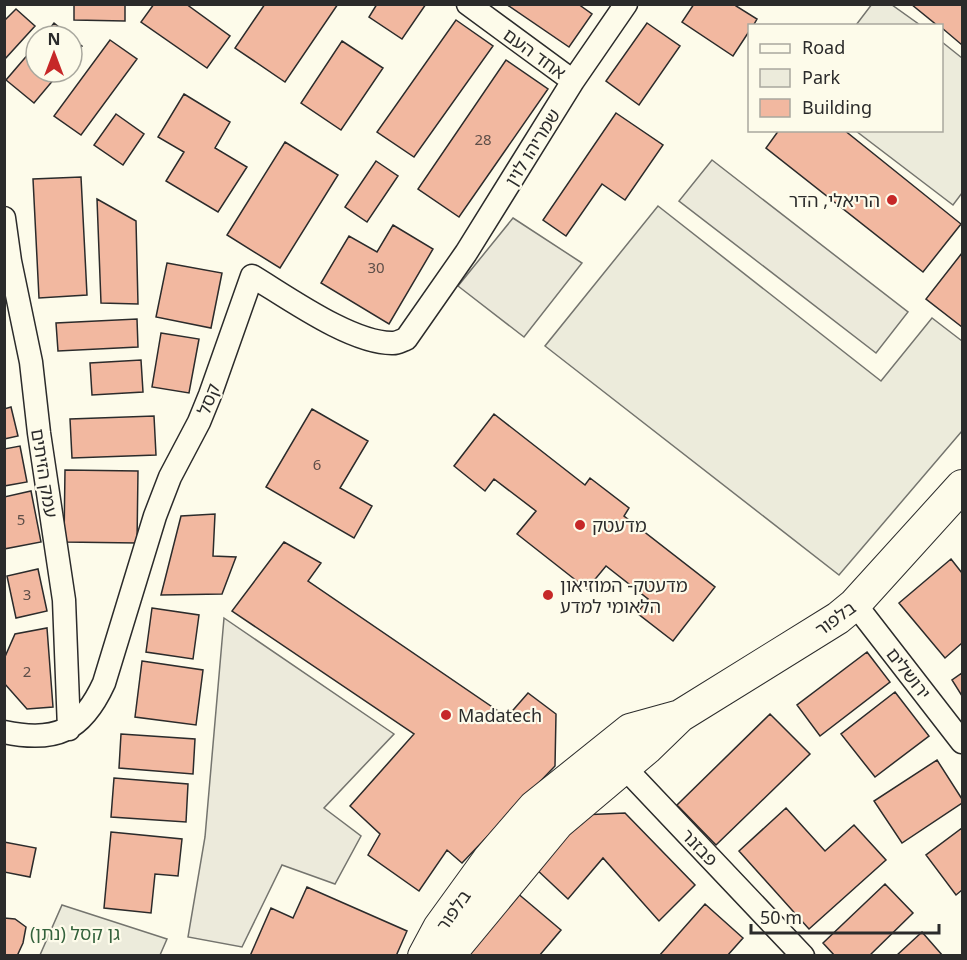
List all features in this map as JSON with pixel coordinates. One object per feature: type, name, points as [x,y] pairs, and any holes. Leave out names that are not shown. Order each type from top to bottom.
[{"type":"street","name":"אחד העם","points":[[468,4],[573,81]]},
{"type":"street","name":"שמריהו לוין","points":[[440,291],[573,81],[626,4]]},
{"type":"street","name":"עמק הזיתים","points":[[4,218],[10,261],[31,362],[39,433],[64,600],[69,729]]},
{"type":"street","name":"קסל","points":[[69,729],[83,719],[95,704],[104,683],[158,506],[210,394],[252,276],[327,321],[352,333],[376,341],[395,343],[406,339],[440,291]]},
{"type":"street","name":"בלפור","points":[[448,956],[558,823],[647,748],[680,716],[838,618],[855,604],[963,486]]},
{"type":"street","name":"ירושלים","points":[[855,604],[963,742]]},
{"type":"street","name":"בלפור","points":[[424,956],[439,928],[489,859],[534,807],[630,730],[680,716]]},
{"type":"street","points":[[4,732],[24,736],[42,736],[69,729]]},
{"type":"street","points":[[624,767],[620,753],[630,730]]},
{"type":"street","name":"פבזנר","points":[[624,767],[803,956]]},
{"type":"green space","points":[[872,4],[892,5],[919,24],[857,24]]},
{"type":"green space","points":[[943,43],[962,58],[962,193],[953,205],[857,132],[943,132]]},
{"type":"green space","points":[[658,206],[881,381],[932,318],[962,341],[962,431],[839,575],[545,346]]},
{"type":"green space","name":"גן קסל (נתן)","points":[[62,905],[167,939],[160,955],[40,955]]},
{"type":"shaded area","points":[[712,160],[908,312],[876,353],[679,201]]},
{"type":"shaded area","points":[[513,218],[582,263],[524,337],[458,286]]},
{"type":"shaded area","points":[[224,618],[394,734],[324,808],[361,836],[335,884],[282,865],[242,947],[188,937],[205,837]]},
{"type":"building","points":[[74,4],[125,4],[125,21],[74,20]]},
{"type":"building","points":[[154,4],[186,4],[230,36],[207,68],[141,22]]},
{"type":"building","points":[[265,4],[338,4],[285,82],[235,48]]},
{"type":"building","points":[[377,4],[426,4],[402,39],[369,17]]},
{"type":"building","points":[[506,4],[578,4],[592,14],[569,47]]},
{"type":"building","points":[[694,4],[737,4],[736,6],[757,19],[754,24],[748,24],[748,33],[733,56],[682,22]]},
{"type":"building","points":[[911,4],[962,4],[962,45],[943,29],[943,24],[936,24]]},
{"type":"building","points":[[16,9],[33,24],[24,24],[24,38],[4,60],[4,21]]},
{"type":"building","points":[[456,20],[493,46],[414,157],[377,132]]},
{"type":"building","points":[[647,23],[680,46],[639,105],[606,81]]},
{"type":"building","points":[[110,40],[137,59],[81,135],[54,116],[78,84],[84,84],[84,75]]},
{"type":"building","points":[[342,41],[383,68],[341,130],[301,103]]},
{"type":"building","points":[[24,59],[24,84],[50,84],[34,103],[6,80]]},
{"type":"building","points":[[506,60],[548,89],[459,217],[418,189]]},
{"type":"building","points":[[184,94],[230,122],[215,148],[247,167],[218,212],[166,181],[184,152],[158,137]]},
{"type":"building","points":[[616,113],[663,145],[625,200],[602,184],[566,236],[543,220]]},
{"type":"building","points":[[116,114],[144,134],[123,165],[94,145]]},
{"type":"building","points":[[778,132],[846,132],[961,224],[923,272],[766,148]]},
{"type":"building","points":[[285,142],[338,175],[280,268],[227,235]]},
{"type":"building","points":[[376,161],[398,176],[367,222],[345,207]]},
{"type":"building","points":[[81,177],[87,295],[39,298],[33,179]]},
{"type":"building","points":[[97,199],[136,221],[138,304],[101,303]]},
{"type":"building","points":[[393,225],[433,249],[389,324],[321,283],[349,236],[377,252]]},
{"type":"building","points":[[962,253],[962,327],[926,299]]},
{"type":"building","points":[[167,263],[222,273],[211,328],[156,317]]},
{"type":"building","points":[[137,319],[138,347],[58,351],[56,323]]},
{"type":"building","points":[[161,333],[199,339],[189,393],[152,387]]},
{"type":"building","points":[[141,360],[143,392],[92,395],[90,363]]},
{"type":"building","points":[[11,407],[18,436],[4,439],[4,409]]},
{"type":"building","points":[[312,409],[368,441],[340,488],[372,506],[354,538],[266,487]]},
{"type":"building","name":"מדעטק","points":[[494,414],[585,485],[590,478],[629,508],[624,516],[715,587],[673,641],[637,613],[648,599],[606,566],[587,589],[517,534],[536,511],[494,479],[485,491],[454,466]]},
{"type":"building","points":[[154,416],[156,455],[72,458],[70,419]]},
{"type":"building","points":[[20,446],[27,482],[4,486],[4,449]]},
{"type":"building","points":[[65,470],[138,471],[137,543],[64,542]]},
{"type":"building","points":[[31,491],[41,542],[4,549],[4,497]]},
{"type":"building","points":[[215,514],[213,556],[236,557],[222,594],[161,595],[181,516]]},
{"type":"building","name":"Madatech","points":[[284,542],[321,563],[308,581],[507,717],[528,693],[556,714],[555,766],[462,863],[447,850],[419,891],[368,855],[380,834],[350,806],[414,734],[232,611]]},
{"type":"building","points":[[951,559],[962,573],[962,643],[945,658],[899,603]]},
{"type":"building","points":[[38,569],[47,611],[16,618],[7,576]]},
{"type":"building","points":[[152,608],[199,615],[193,659],[146,652]]},
{"type":"building","points":[[47,628],[53,707],[27,709],[4,683],[4,659],[15,634]]},
{"type":"building","points":[[867,652],[890,682],[820,736],[797,705]]},
{"type":"building","points":[[142,661],[203,670],[196,725],[135,717]]},
{"type":"building","points":[[962,673],[962,696],[952,680]]},
{"type":"building","points":[[895,692],[929,736],[875,777],[841,734]]},
{"type":"building","points":[[770,714],[810,754],[716,845],[677,805]]},
{"type":"building","points":[[121,734],[195,739],[193,774],[119,768]]},
{"type":"building","points":[[937,760],[962,799],[962,803],[902,843],[874,801]]},
{"type":"building","points":[[114,778],[188,784],[186,822],[111,817]]},
{"type":"building","points":[[786,808],[825,851],[854,825],[886,860],[809,929],[739,851]]},
{"type":"building","points":[[625,813],[695,885],[659,921],[603,858],[568,899],[535,868],[581,815]]},
{"type":"building","points":[[962,828],[962,890],[956,895],[926,855]]},
{"type":"building","points":[[111,832],[182,839],[178,876],[155,874],[151,913],[104,908]]},
{"type":"building","points":[[4,842],[36,848],[30,877],[4,872]]},
{"type":"building","points":[[885,884],[913,913],[869,956],[835,956],[823,943]]},
{"type":"building","points":[[307,887],[407,931],[396,956],[250,956],[271,908],[293,918]]},
{"type":"building","points":[[516,892],[561,930],[539,956],[463,955]]},
{"type":"building","points":[[705,904],[743,938],[727,956],[659,956]]},
{"type":"building","points":[[4,918],[15,919],[26,927],[23,943],[17,956],[4,956]]},
{"type":"building","points":[[922,932],[943,956],[896,956]]},
{"type":"place","name":"הריאלי, הדר","points":[[892,200]]},
{"type":"place","name":"מדעטק","points":[[580,525]]},
{"type":"place","name":"מדעטק- המוזיאון הלאומי למדע","points":[[548,595]]},
{"type":"place","name":"Madatech","points":[[446,715]]}]
